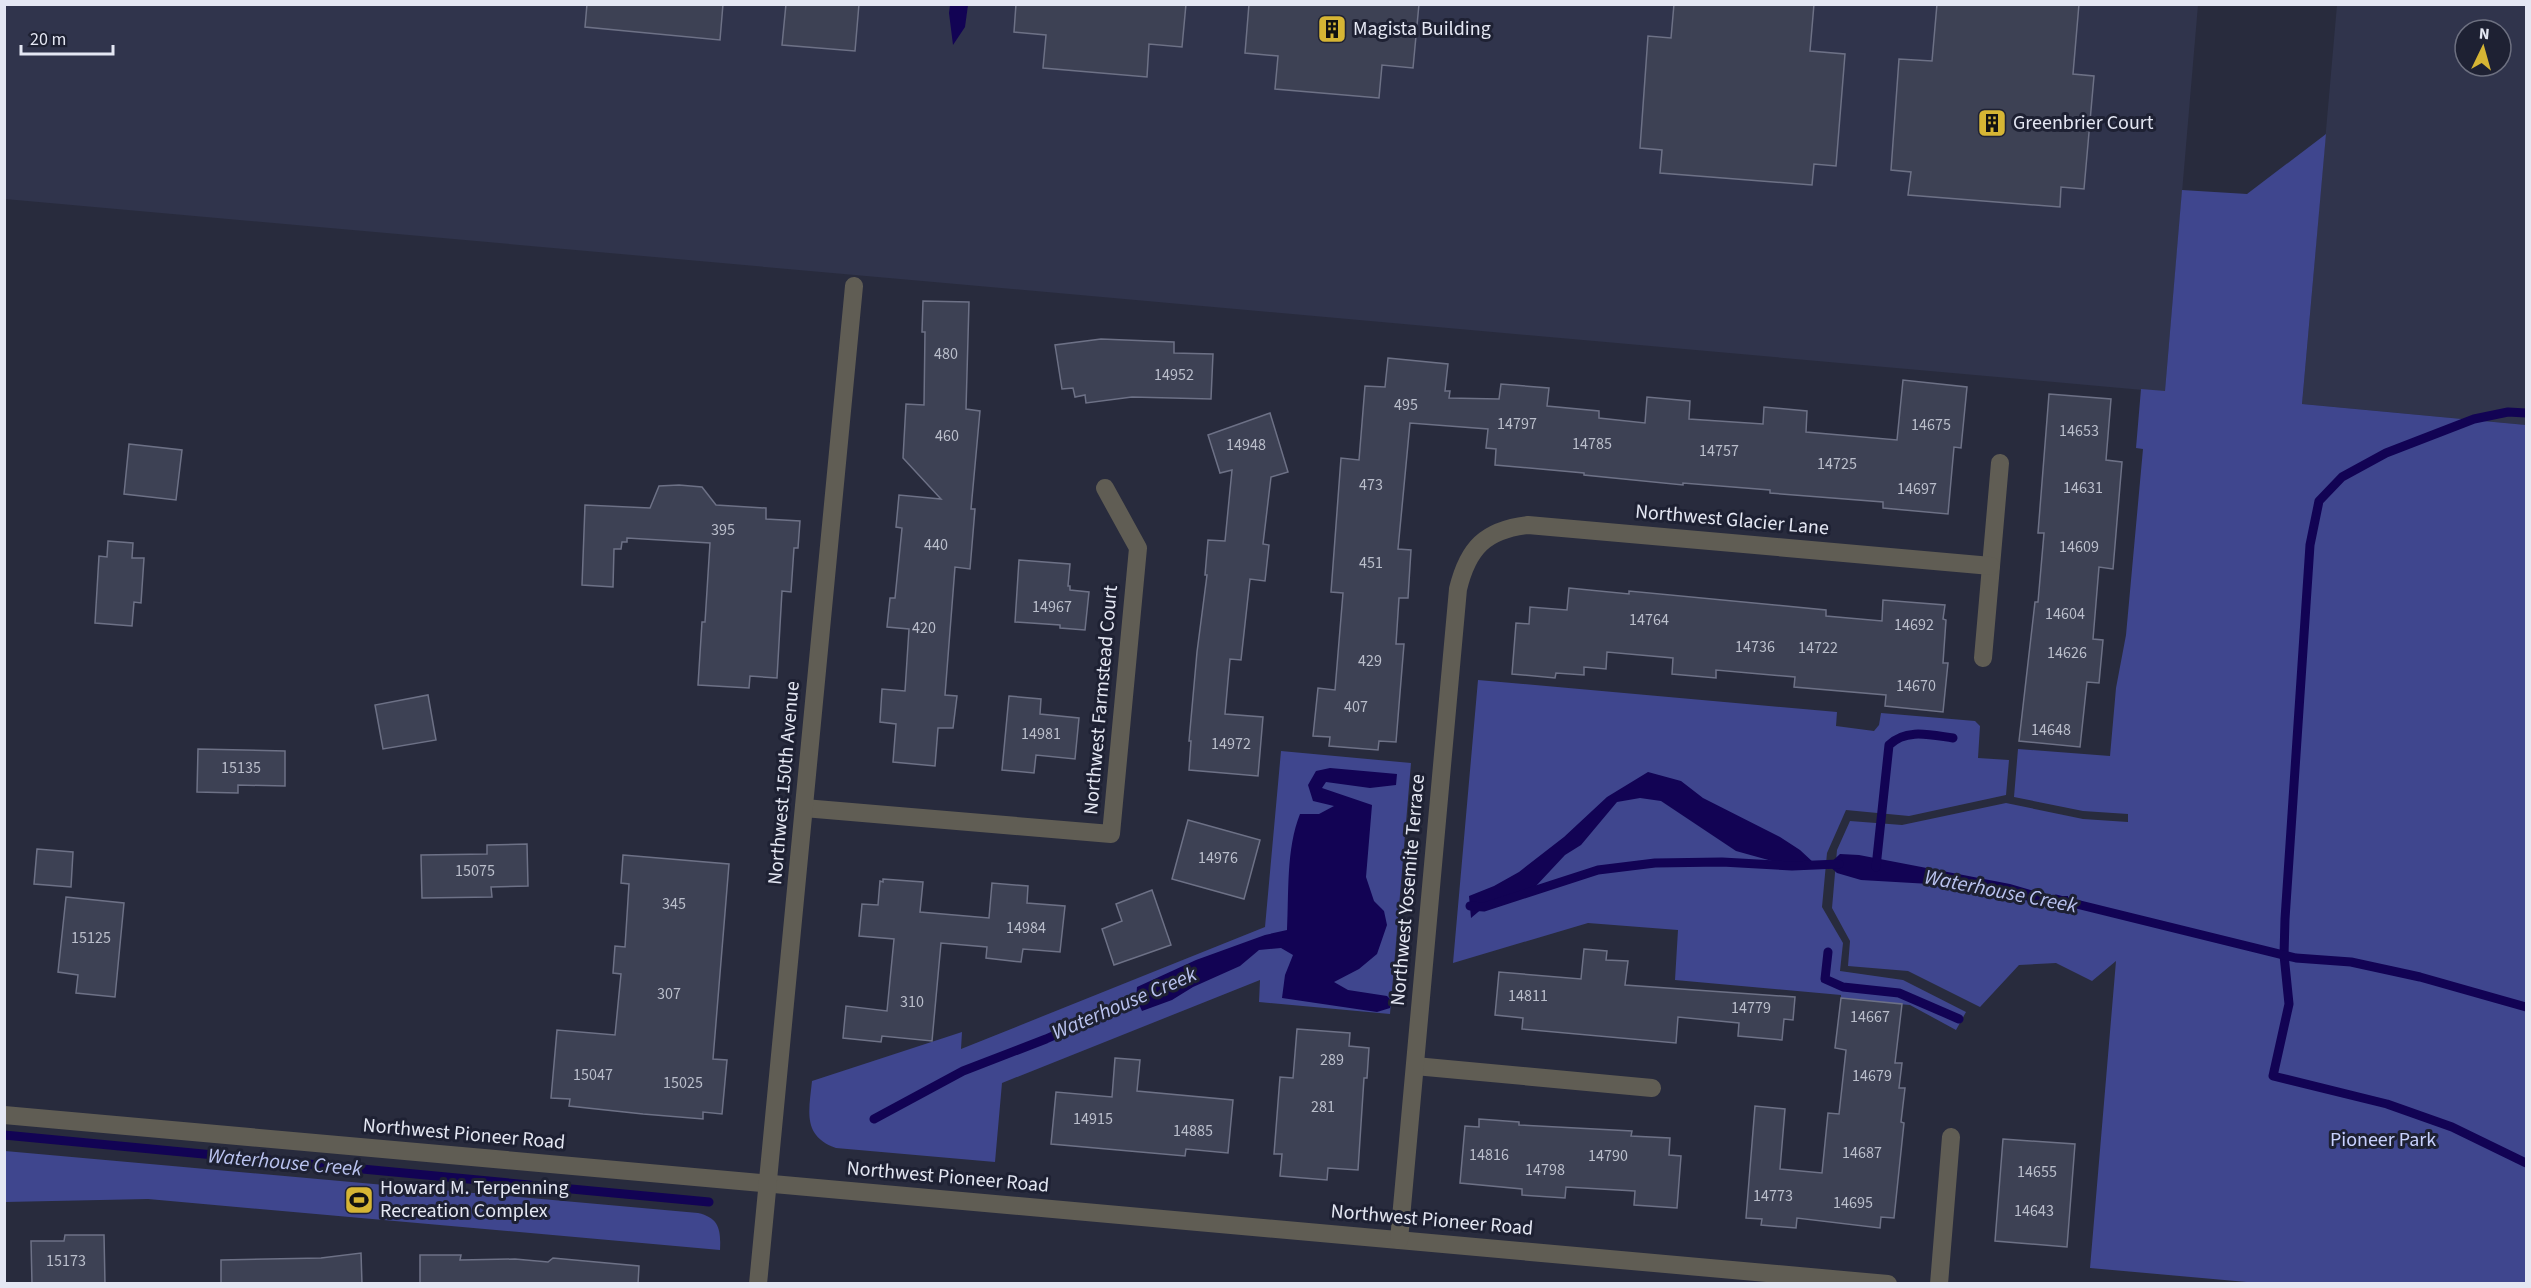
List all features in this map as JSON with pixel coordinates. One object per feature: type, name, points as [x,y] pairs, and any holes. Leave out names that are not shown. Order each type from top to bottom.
[{"type":"street","name":"Northwest 150th Avenue","points":[[758,1284],[854,286]]},
{"type":"street","points":[[1983,658],[2000,463]]},
{"type":"street","name":"Northwest Farmstead Court","points":[[804,808],[1111,834],[1138,548],[1105,488]]},
{"type":"street","name":"Northwest Glacier Lane","points":[[1475,548],[1494,534],[1528,525],[1991,566]]},
{"type":"street","name":"Northwest Yosemite Terrace","points":[[1399,1240],[1458,589],[1464,566],[1475,548]]},
{"type":"street","points":[[1415,1066],[1652,1088]]},
{"type":"street","name":"Northwest Pioneer Road","points":[[4,1115],[1399,1240],[1699,1275],[1888,1284]]},
{"type":"street","points":[[1939,1284],[1951,1137]]},
{"type":"shaded area","points":[[4,5],[2198,5],[2165,392],[5,199]]},
{"type":"shaded area","points":[[2337,5],[2526,5],[2526,425],[2302,404]]},
{"type":"green space","name":"Pioneer Park","points":[[2326,134],[2302,404],[2526,425],[2526,1283],[2269,1284],[2090,1268],[2116,961],[2092,981],[2056,963],[2019,965],[1980,1007],[1908,971],[1848,966],[1850,941],[1832,908],[1837,850],[1850,821],[1902,825],[2006,803],[2083,819],[2128,822],[2128,814],[2083,811],[2014,797],[2018,749],[2110,756],[2116,688],[2126,635],[2143,449],[2136,448],[2141,389],[2165,391],[2182,190],[2247,194]]},
{"type":"green space","points":[[1478,680],[1837,712],[1836,726],[1874,731],[1879,725],[1881,713],[1975,721],[1980,726],[1978,758],[2009,760],[2006,795],[1909,816],[1846,810],[1827,853],[1822,907],[1843,943],[1840,971],[1903,980],[1966,1012],[1956,1030],[1910,1005],[1841,999],[1841,995],[1675,980],[1678,930],[1588,923],[1453,963]]},
{"type":"green space","points":[[1281,751],[1411,763],[1390,1014],[1259,1002],[1260,980],[1002,1083],[995,1162],[836,1148],[817,1137],[809,1112],[812,1081],[962,1032],[961,1049],[1265,927]]},
{"type":"green space","name":"Howard M. Terpenning Recreation Complex","points":[[5,1151],[698,1213],[710,1218],[717,1225],[720,1250],[148,1199],[5,1202]]},
{"type":"water","points":[[950,5],[968,5],[965,27],[953,45],[949,13]]},
{"type":"water","points":[[1330,768],[1397,774],[1396,785],[1370,788],[1326,782],[1322,788],[1372,805],[1366,877],[1374,901],[1384,911],[1387,925],[1377,954],[1359,969],[1334,982],[1348,990],[1387,996],[1391,1000],[1390,1008],[1377,1012],[1282,998],[1285,975],[1293,955],[1281,948],[1259,950],[1240,966],[1193,987],[1172,1000],[1142,1011],[1136,998],[1137,987],[1196,960],[1265,935],[1287,930],[1292,842],[1300,814],[1319,814],[1334,806],[1313,801],[1308,785],[1316,771]]},
{"type":"water","points":[[1648,772],[1681,781],[1703,798],[1780,837],[1800,850],[1814,863],[1805,865],[1772,861],[1736,851],[1661,801],[1640,798],[1617,802],[1581,845],[1565,855],[1536,886],[1484,907],[1471,918],[1469,896],[1494,886],[1519,872],[1564,837],[1607,797]]},
{"type":"water","points":[[1840,854],[1859,855],[2010,884],[2051,896],[2068,896],[2068,907],[1999,896],[1983,889],[1962,890],[1930,884],[1861,880],[1837,873],[1828,865]]},
{"type":"building","points":[[587,4],[723,4],[720,40],[585,27]]},
{"type":"building","points":[[786,4],[859,4],[855,51],[782,45]]},
{"type":"building","points":[[1016,4],[1186,4],[1182,47],[1149,44],[1147,77],[1043,68],[1046,35],[1014,32]]},
{"type":"building","name":"Magista Building","points":[[1249,4],[1419,4],[1413,68],[1382,65],[1379,98],[1275,89],[1278,56],[1245,53]]},
{"type":"building","points":[[1674,4],[1814,4],[1810,51],[1845,54],[1836,166],[1814,164],[1812,185],[1660,173],[1662,150],[1640,148],[1648,36],[1671,38]]},
{"type":"building","name":"Greenbrier Court","points":[[1937,4],[2079,4],[2073,74],[2094,76],[2084,189],[2061,187],[2060,207],[1908,195],[1911,172],[1891,170],[1899,59],[1932,61]]},
{"type":"building","points":[[923,301],[969,302],[966,409],[980,411],[971,509],[975,509],[970,569],[955,567],[945,695],[957,696],[953,728],[938,728],[935,766],[893,762],[896,724],[880,722],[882,689],[905,691],[909,629],[887,627],[890,598],[895,598],[902,528],[896,527],[899,495],[941,499],[903,458],[906,404],[924,405]]},
{"type":"building","points":[[1101,339],[1174,342],[1174,353],[1213,354],[1211,399],[1132,397],[1086,403],[1085,395],[1075,397],[1073,388],[1062,389],[1055,345]]},
{"type":"building","points":[[1388,358],[1448,364],[1445,391],[1450,391],[1449,398],[1499,399],[1501,384],[1549,388],[1547,406],[1599,411],[1599,418],[1645,423],[1647,397],[1690,401],[1689,419],[1763,424],[1764,407],[1807,411],[1806,432],[1897,440],[1903,380],[1967,387],[1961,448],[1954,447],[1948,514],[1883,508],[1883,502],[1770,493],[1770,490],[1683,483],[1683,485],[1495,465],[1496,449],[1486,448],[1488,429],[1410,423],[1398,549],[1411,550],[1408,598],[1399,598],[1396,644],[1404,644],[1396,742],[1379,741],[1378,750],[1329,746],[1330,737],[1313,736],[1318,688],[1335,690],[1343,593],[1331,592],[1341,458],[1359,460],[1365,386],[1385,387]]},
{"type":"building","points":[[2049,394],[2111,399],[2106,460],[2122,462],[2113,569],[2099,567],[2093,639],[2103,640],[2099,683],[2087,682],[2080,747],[2019,741],[2035,602],[2038,602],[2044,533],[2038,533]]},
{"type":"building","points":[[1270,413],[1288,472],[1271,477],[1263,544],[1269,545],[1265,581],[1250,579],[1241,660],[1230,659],[1225,714],[1263,717],[1258,776],[1189,770],[1191,741],[1189,741],[1207,575],[1205,575],[1208,540],[1225,541],[1232,470],[1220,473],[1208,435]]},
{"type":"building","points":[[129,444],[182,450],[176,500],[124,494]]},
{"type":"building","points":[[659,486],[702,487],[716,505],[766,508],[766,519],[800,521],[798,548],[794,548],[791,592],[782,591],[777,678],[750,676],[749,688],[698,685],[710,543],[627,538],[627,542],[622,542],[621,549],[614,549],[613,587],[582,585],[585,505],[650,508]]},
{"type":"building","points":[[108,541],[133,543],[132,558],[144,558],[141,603],[134,602],[132,626],[95,623],[99,556],[107,557]]},
{"type":"building","points":[[1019,560],[1070,564],[1068,586],[1070,590],[1089,592],[1085,630],[1060,628],[1060,625],[1015,622]]},
{"type":"building","points":[[1569,588],[1629,594],[1629,591],[1826,610],[1826,616],[1882,621],[1883,600],[1945,605],[1943,663],[1948,663],[1943,712],[1885,706],[1886,695],[1794,687],[1795,677],[1716,670],[1716,678],[1672,674],[1673,658],[1607,652],[1606,669],[1584,667],[1584,675],[1556,673],[1555,678],[1512,674],[1516,623],[1529,624],[1530,607],[1567,610]]},
{"type":"building","points":[[428,695],[436,740],[383,749],[375,705]]},
{"type":"building","points":[[1009,696],[1041,699],[1040,714],[1079,718],[1075,759],[1036,755],[1034,773],[1002,770]]},
{"type":"building","points":[[198,749],[285,751],[285,786],[238,785],[238,793],[197,792]]},
{"type":"building","points":[[1188,820],[1260,840],[1244,899],[1172,879]]},
{"type":"building","points":[[527,844],[528,886],[491,887],[492,897],[422,898],[421,855],[487,854],[487,845]]},
{"type":"building","points":[[37,849],[73,852],[71,887],[34,884]]},
{"type":"building","points":[[623,855],[729,864],[713,1059],[727,1060],[722,1114],[703,1112],[703,1119],[643,1114],[569,1106],[570,1099],[551,1098],[557,1030],[615,1035],[621,974],[613,973],[615,946],[625,947],[629,884],[621,883]]},
{"type":"building","points":[[883,879],[923,882],[920,912],[989,918],[992,883],[1028,886],[1027,903],[1065,906],[1060,952],[1023,949],[1021,962],[986,958],[987,947],[941,943],[932,1041],[882,1036],[881,1042],[843,1038],[846,1006],[887,1011],[894,939],[859,936],[862,904],[878,905],[880,881],[883,882]]},
{"type":"building","points":[[1152,890],[1171,945],[1114,965],[1102,929],[1122,921],[1116,904]]},
{"type":"building","points":[[66,897],[124,903],[115,997],[76,993],[78,975],[58,972]]},
{"type":"building","points":[[1584,949],[1607,951],[1606,960],[1628,961],[1625,985],[1795,997],[1793,1020],[1784,1019],[1782,1040],[1738,1036],[1739,1023],[1678,1017],[1676,1043],[1522,1029],[1523,1018],[1495,1015],[1499,972],[1581,979]]},
{"type":"building","points":[[1841,998],[1902,1004],[1895,1063],[1902,1063],[1899,1088],[1905,1088],[1901,1122],[1904,1123],[1894,1218],[1881,1217],[1880,1228],[1797,1218],[1796,1228],[1761,1225],[1762,1219],[1746,1218],[1755,1106],[1785,1109],[1780,1169],[1822,1173],[1828,1113],[1839,1114],[1846,1050],[1835,1048]]},
{"type":"building","points":[[1297,1029],[1350,1033],[1349,1046],[1369,1048],[1367,1078],[1364,1078],[1358,1170],[1328,1168],[1327,1180],[1280,1176],[1282,1154],[1274,1154],[1280,1077],[1293,1078]]},
{"type":"building","points":[[1115,1058],[1140,1060],[1137,1091],[1233,1100],[1228,1153],[1186,1149],[1185,1156],[1051,1144],[1056,1092],[1112,1097]]},
{"type":"building","points":[[1479,1119],[1519,1122],[1519,1125],[1632,1131],[1631,1136],[1670,1138],[1669,1155],[1681,1156],[1677,1208],[1634,1205],[1635,1191],[1566,1187],[1565,1198],[1522,1195],[1522,1189],[1460,1183],[1465,1126],[1479,1127]]},
{"type":"building","points":[[2003,1139],[2075,1144],[2067,1247],[1995,1241]]},
{"type":"building","points":[[65,1235],[104,1235],[105,1284],[32,1284],[31,1241],[64,1241]]},
{"type":"building","points":[[361,1253],[362,1284],[221,1284],[221,1260],[321,1258]]},
{"type":"building","points":[[420,1255],[461,1255],[460,1260],[515,1259],[548,1262],[553,1258],[639,1266],[638,1284],[420,1284]]},
{"type":"waterway","points":[[2526,413],[2508,412],[2474,419],[2386,453],[2342,477],[2319,501],[2310,545],[2285,919],[2284,955],[2289,1004],[2273,1076],[2387,1104],[2452,1127],[2526,1163]]},
{"type":"waterway","points":[[1876,867],[1889,745],[1903,736],[1919,734],[1953,738]]},
{"type":"waterway","name":"Waterhouse Creek","points":[[1470,906],[1484,907],[1598,870],[1655,863],[1722,862],[1792,866],[1839,864]]},
{"type":"waterway","name":"Waterhouse Creek","points":[[2056,899],[2296,958],[2351,962],[2420,977],[2526,1007]]},
{"type":"waterway","points":[[1828,952],[1825,979],[1843,987],[1899,993],[1959,1019]]},
{"type":"waterway","name":"Waterhouse Creek","points":[[874,1119],[963,1071],[1046,1039],[1147,994]]},
{"type":"waterway","name":"Waterhouse Creek","points":[[4,1135],[709,1202]]},
{"type":"place","name":"Magista Building","points":[[1332,29]]},
{"type":"place","name":"Greenbrier Court","points":[[1992,123]]},
{"type":"place","name":"Howard M. Terpenning Recreation Complex","points":[[359,1200]]}]
